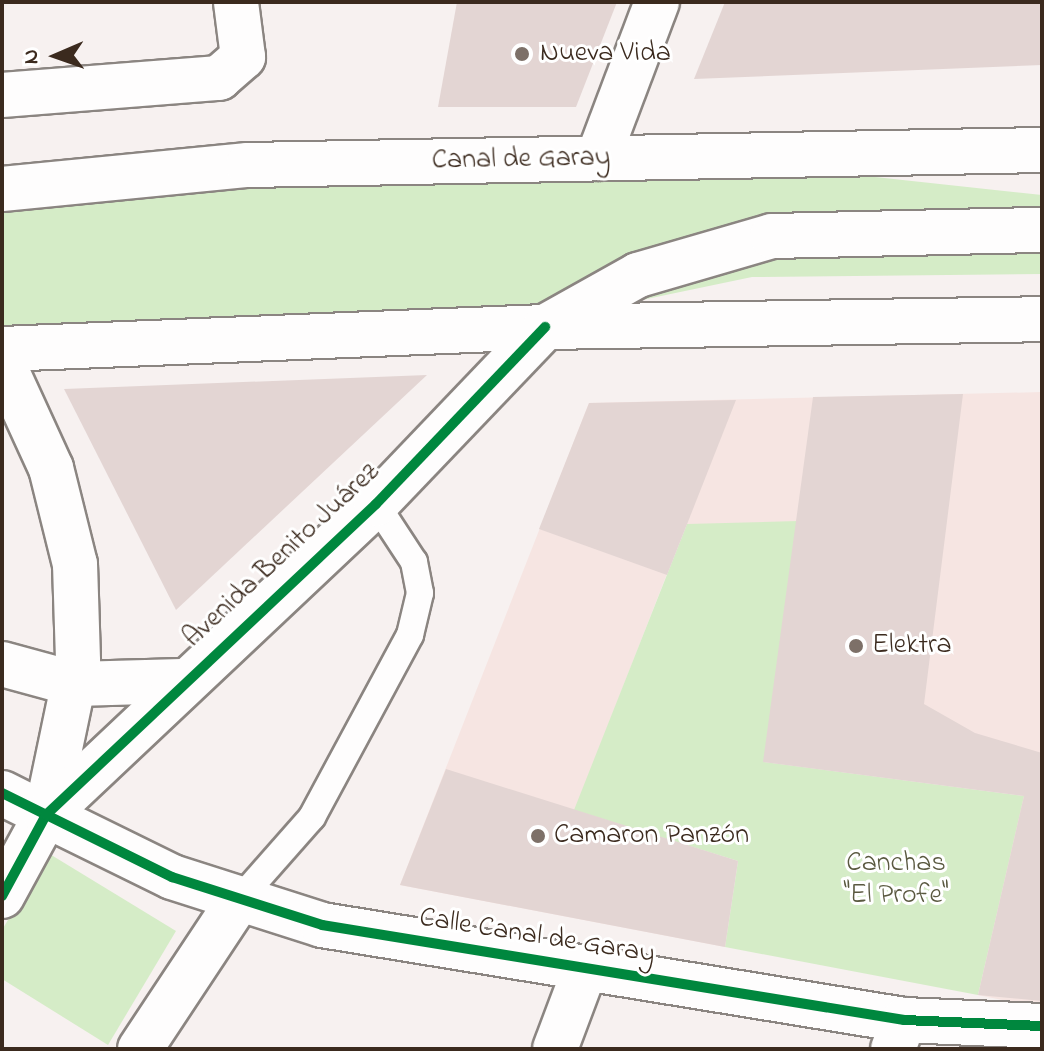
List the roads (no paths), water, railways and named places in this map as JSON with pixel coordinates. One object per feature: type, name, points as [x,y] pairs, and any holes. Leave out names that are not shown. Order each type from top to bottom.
[{"type":"street","points":[[2,95],[219,78],[243,57],[236,2]]},
{"type":"street","points":[[598,158],[657,2]]},
{"type":"street","name":"Canal de Garay","points":[[2,189],[248,165],[1042,150]]},
{"type":"street","points":[[545,327],[652,269],[772,236],[1042,230]]},
{"type":"street","points":[[2,349],[545,327],[1042,319]]},
{"type":"street","name":"Avenida Benito Juárez","points":[[46,815],[182,681],[376,504],[545,327]]},
{"type":"street","points":[[2,361],[67,516],[80,613],[75,684],[46,815],[2,896]]},
{"type":"street","points":[[2,664],[75,684],[182,681]]},
{"type":"street","name":"Calle Canal de Garay","points":[[2,793],[238,901],[322,925],[585,969],[899,1035],[1042,1026]]},
{"type":"street","points":[[140,1049],[238,901]]},
{"type":"street","points":[[555,1049],[585,969]]},
{"type":"lane","points":[[238,901],[312,817],[410,635],[420,593],[414,562],[376,504]]},
{"type":"place","name":"Nueva Vida","points":[[522,54]]},
{"type":"place","name":"Elektra","points":[[856,646]]},
{"type":"place","name":"Camaron Panzón","points":[[538,836]]},
{"type":"park label","name":"Canchas \"El Profe\"","points":[[896,880]]}]
